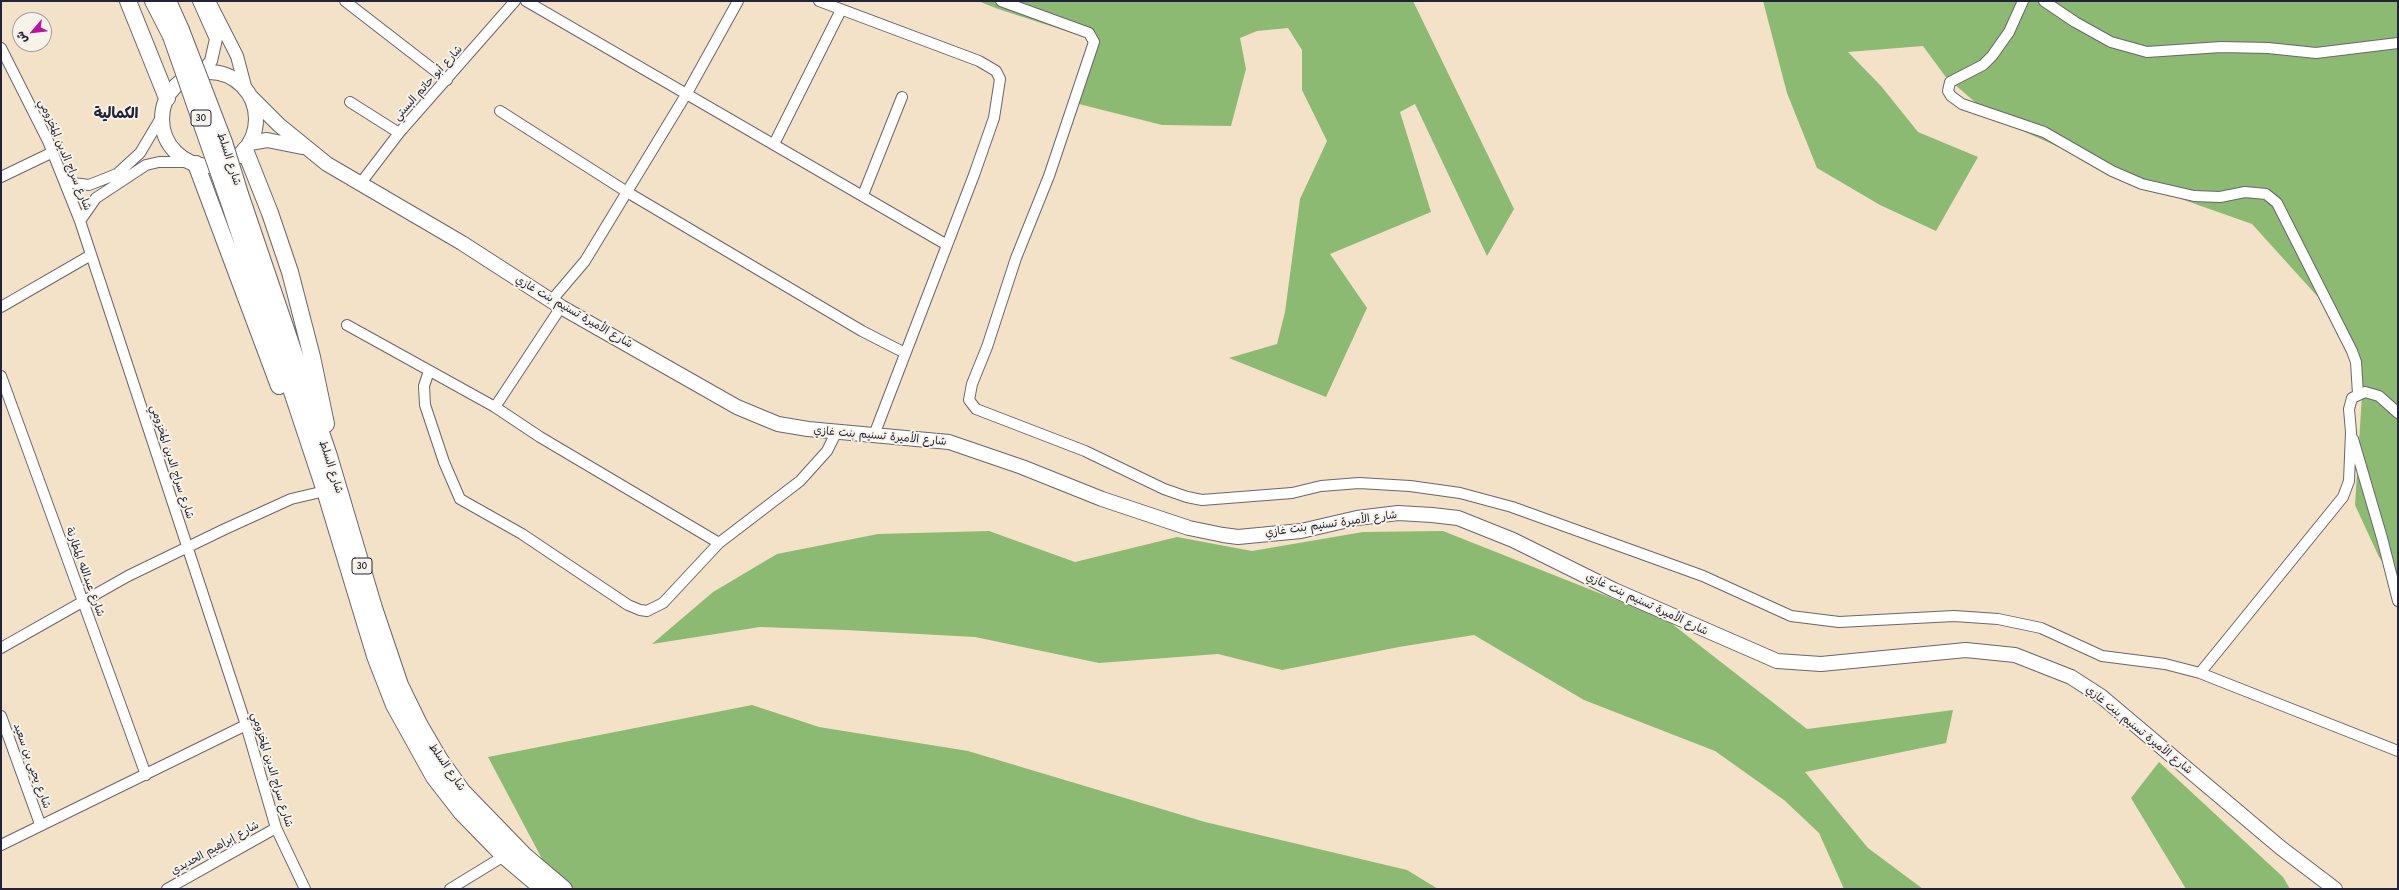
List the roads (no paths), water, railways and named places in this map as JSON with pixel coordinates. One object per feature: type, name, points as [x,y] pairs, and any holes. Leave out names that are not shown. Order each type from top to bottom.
[{"type":"main road","points":[[128,1],[167,98]]},
{"type":"main road","name":"شارع السلط","points":[[153,1],[176,33]]},
{"type":"main road","name":"شارع السلط","points":[[168,1],[176,33],[329,456],[391,660],[419,724],[440,760],[462,791],[524,855],[564,889]]},
{"type":"main road","points":[[201,72],[226,75],[249,93],[256,112],[256,124],[247,147],[235,159],[222,165],[209,167],[193,163],[175,152],[166,138],[162,116],[167,98],[176,86],[187,77],[201,72]]},
{"type":"main road","name":"شارع الأميرة تسنيم بنت غازي","points":[[249,93],[279,126],[327,164],[462,243],[556,304],[737,407],[778,424],[808,429],[949,442],[966,446],[1102,499],[1189,528],[1223,535],[1238,537],[1301,531],[1357,518],[1398,513],[1432,514],[1458,518],[1513,540],[1614,590],[1777,661],[1820,664],[1966,650],[1992,651],[2035,661],[2072,677],[2102,697],[2281,848],[2335,889]]},
{"type":"main road","name":"شارع الأميرة تسنيم بنت غازي","points":[[247,147],[267,140],[279,141],[308,148]]},
{"type":"main road","points":[[247,147],[270,213],[305,326],[323,410],[329,456]]},
{"type":"main road","points":[[193,163],[284,399],[309,446]]},
{"type":"main road","name":"شارع السلط","points":[[235,198],[309,446],[325,491],[375,656],[394,705],[438,782],[466,818],[504,856],[543,889]]},
{"type":"street","points":[[199,1],[216,39],[211,61],[201,72]]},
{"type":"street","points":[[209,1],[237,56],[249,93]]},
{"type":"street","points":[[345,1],[446,80]]},
{"type":"street","name":"شارع أبو حاتم البستي","points":[[360,184],[399,133],[515,1]]},
{"type":"street","points":[[526,1],[687,92],[947,245]]},
{"type":"street","points":[[494,407],[556,304],[585,261],[627,192],[687,92],[738,1]]},
{"type":"street","points":[[819,1],[979,60],[996,70],[999,75],[1000,84],[994,118],[874,435]]},
{"type":"street","points":[[1000,1],[1089,33],[1094,42],[1050,176],[1016,258],[987,347],[972,384],[969,400],[976,409],[1078,449],[1156,486],[1187,497],[1202,500],[1292,493],[1321,486],[1359,483],[1410,486],[1460,493],[1512,507],[1704,576],[1791,616],[1839,622],[1954,616],[1998,619],[2041,628],[2102,656],[2165,664],[2200,673],[2398,752]]},
{"type":"street","points":[[2023,1],[2009,32],[1992,56],[1983,65],[1950,82],[1948,91],[1951,96],[1962,104],[2044,132],[2112,171],[2142,184],[2194,196],[2220,197],[2245,192],[2266,194],[2277,203],[2352,351],[2356,362],[2358,394]]},
{"type":"street","points":[[2044,1],[2075,22],[2110,42],[2147,52],[2221,47],[2268,48],[2316,53],[2398,43]]},
{"type":"street","points":[[774,144],[842,10]]},
{"type":"street","name":"شارع سراج الدين المخزومي","points":[[1,50],[53,152],[80,221],[186,548],[246,726],[276,828],[305,889]]},
{"type":"street","points":[[863,195],[902,97]]},
{"type":"street","points":[[350,102],[399,133]]},
{"type":"street","points":[[500,111],[627,192],[862,331],[905,353]]},
{"type":"street","points":[[80,221],[96,198],[118,178],[140,153],[162,116]]},
{"type":"street","points":[[1,177],[53,152]]},
{"type":"street","points":[[65,182],[89,185],[118,178],[151,163],[193,163]]},
{"type":"street","points":[[1,306],[91,255]]},
{"type":"street","points":[[347,325],[494,407],[540,437],[719,543]]},
{"type":"street","points":[[429,371],[424,386],[425,404],[451,481],[460,499],[522,534],[628,605],[647,611],[663,603],[719,543],[800,481],[826,451],[837,431]]},
{"type":"street","name":"شارع عبدالله المطارنة","points":[[1,376],[146,776]]},
{"type":"street","points":[[2200,673],[2343,497],[2349,481],[2351,432],[2350,403],[2352,398],[2365,392],[2379,396],[2398,413]]},
{"type":"street","points":[[2351,432],[2382,538],[2398,601]]},
{"type":"street","points":[[1,648],[83,602],[186,548],[291,499],[325,491]]},
{"type":"street","name":"شارع يحيى بن سعيد","points":[[1,716],[40,824]]},
{"type":"street","points":[[1,845],[40,824],[146,776],[246,726]]},
{"type":"street","name":"شارع إبراهيم الحديدي","points":[[167,889],[276,828]]},
{"type":"street","points":[[450,889],[504,856]]},
{"type":"district","name":"الكمالية","points":[[116,114]]}]
